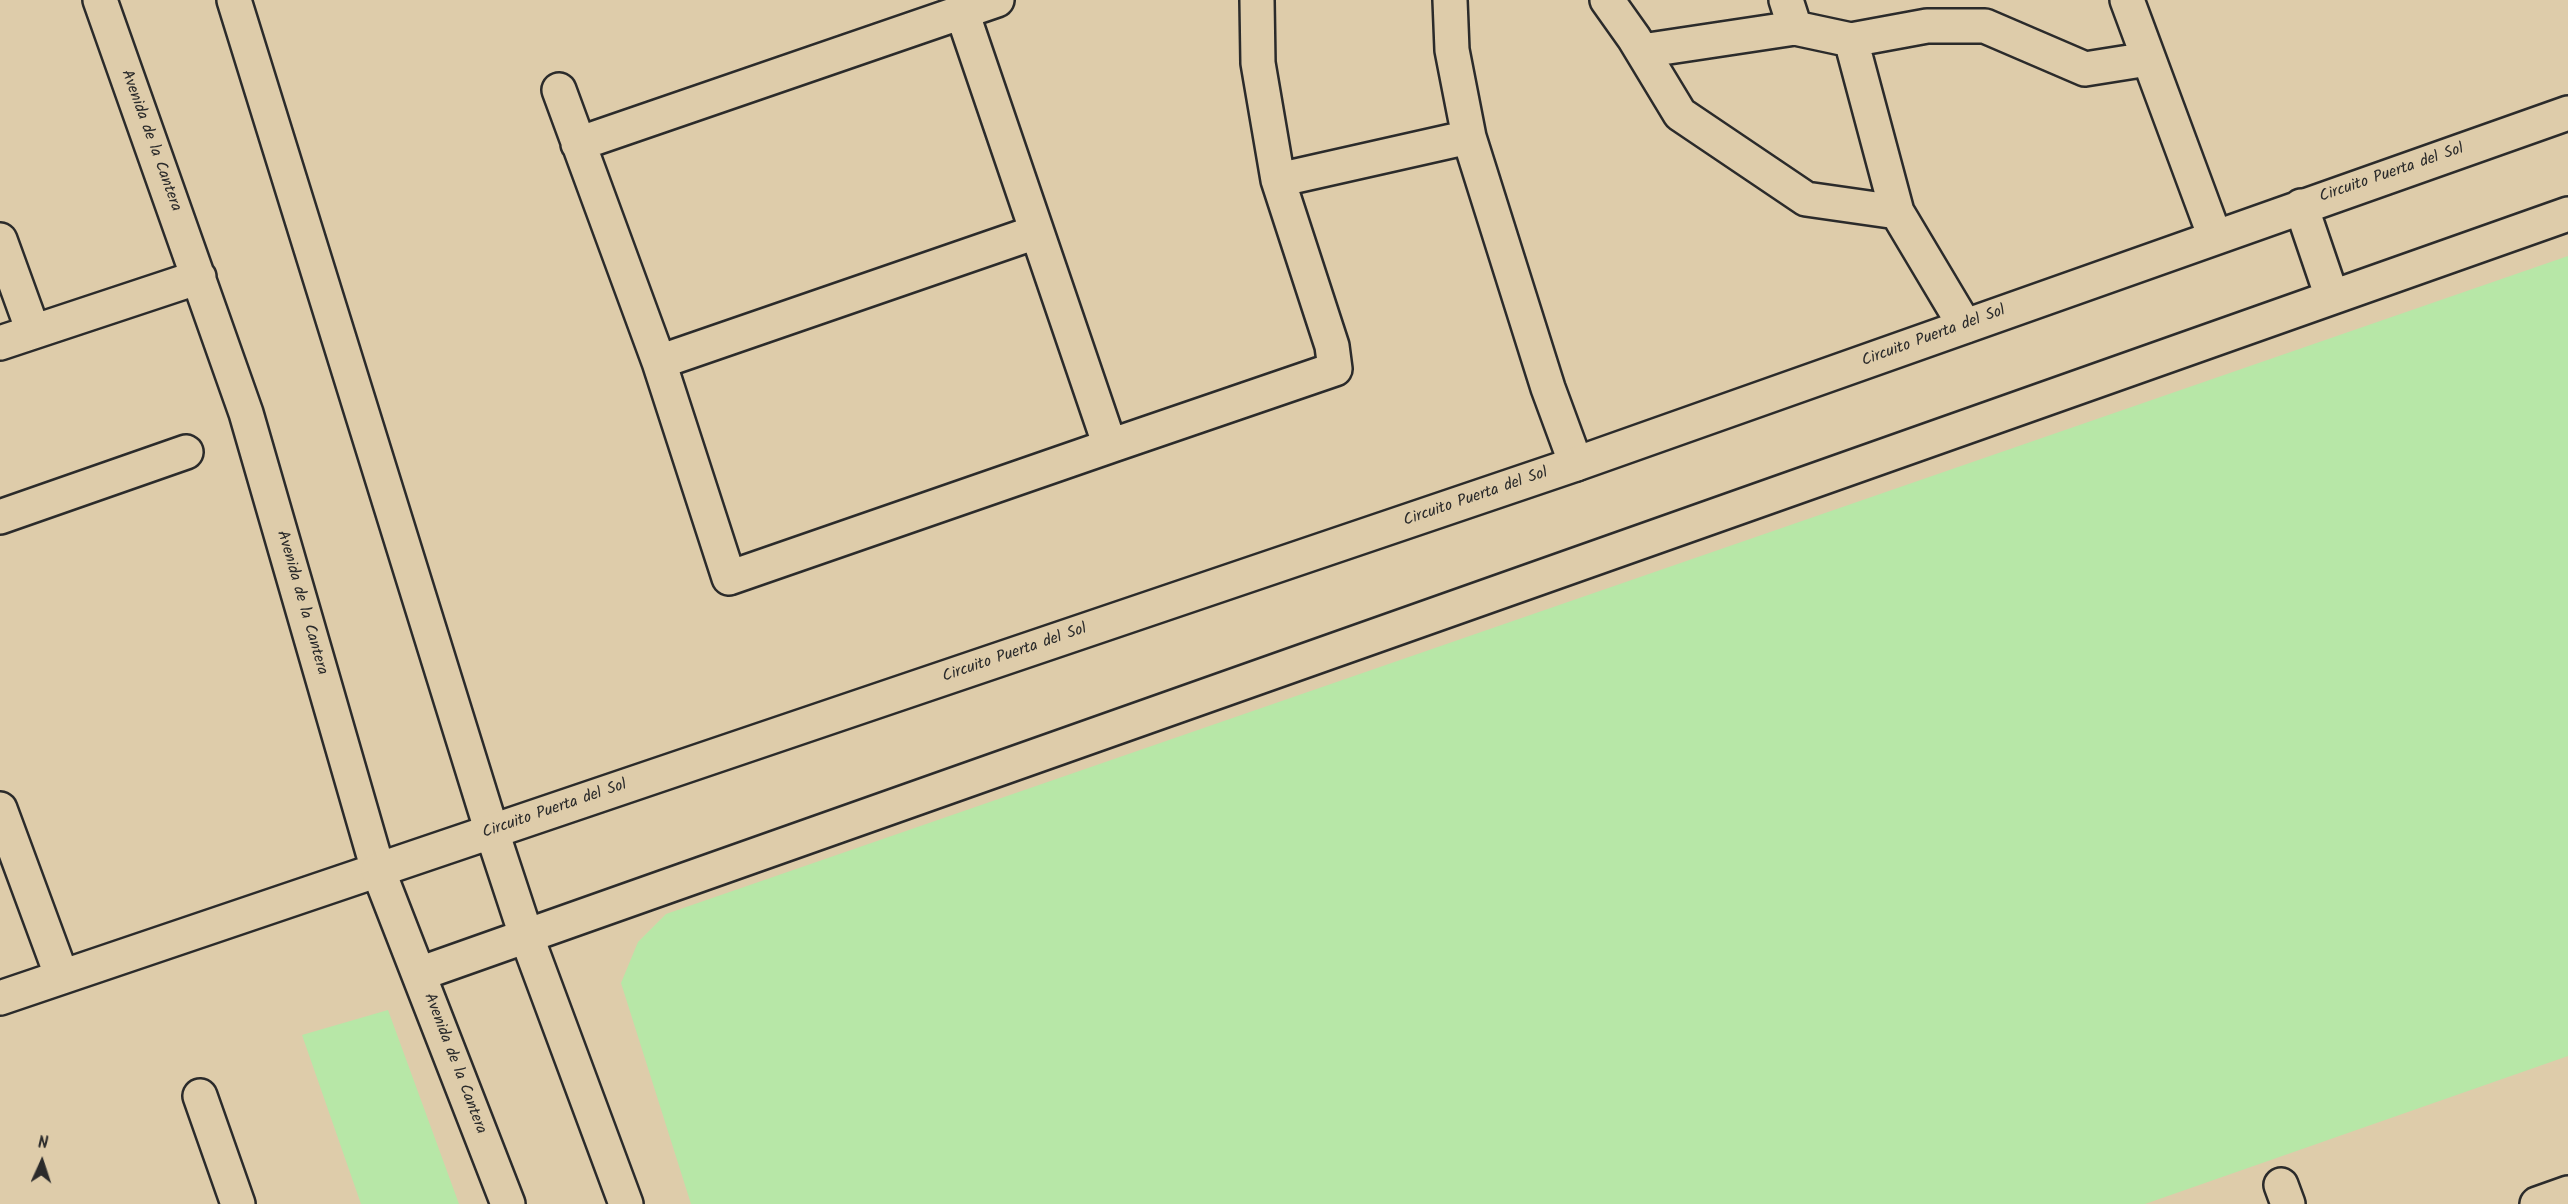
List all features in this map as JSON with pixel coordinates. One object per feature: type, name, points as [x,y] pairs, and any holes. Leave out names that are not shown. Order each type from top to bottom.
[{"type":"street","name":"Avenida de la Cantera","points":[[100,0],[246,413],[378,870],[508,1204]]},
{"type":"street","points":[[234,0],[492,832],[526,935],[626,1204]]},
{"type":"street","points":[[578,144],[997,0]]},
{"type":"street","points":[[559,90],[659,362],[729,578],[1335,369],[1332,346],[1278,180],[1258,63],[1257,0]]},
{"type":"street","points":[[1450,0],[1452,50],[1469,136],[1548,388],[1576,464]]},
{"type":"street","points":[[1607,0],[1642,51],[1680,114],[1806,198],[1897,212]]},
{"type":"street","points":[[2127,0],[2214,237]]},
{"type":"street","points":[[962,12],[1110,446]]},
{"type":"street","points":[[1642,51],[1791,14],[1851,40],[1927,26],[1985,26],[2085,69],[2148,59]]},
{"type":"street","points":[[1851,40],[1897,212],[1965,326]]},
{"type":"street","name":"Circuito Puerta del Sol","points":[[0,998],[1576,464],[2568,113]]},
{"type":"street","points":[[1278,180],[1469,136]]},
{"type":"street","points":[[2301,206],[2332,297]]},
{"type":"street","points":[[419,974],[2568,214]]},
{"type":"street","points":[[659,362],[1036,232]]},
{"type":"street","points":[[0,240],[33,332]]},
{"type":"street","points":[[0,343],[199,277]]},
{"type":"street","points":[[0,516],[186,452]]},
{"type":"street","points":[[0,809],[62,977]]},
{"type":"street","points":[[200,1095],[238,1204]]},
{"type":"street","points":[[2536,1204],[2568,1193]]},
{"type":"green space","points":[[2568,256],[2568,1056],[2145,1204],[691,1204],[621,983],[638,942],[666,914]]},
{"type":"green space","points":[[388,1010],[459,1204],[361,1204],[302,1035]]}]
